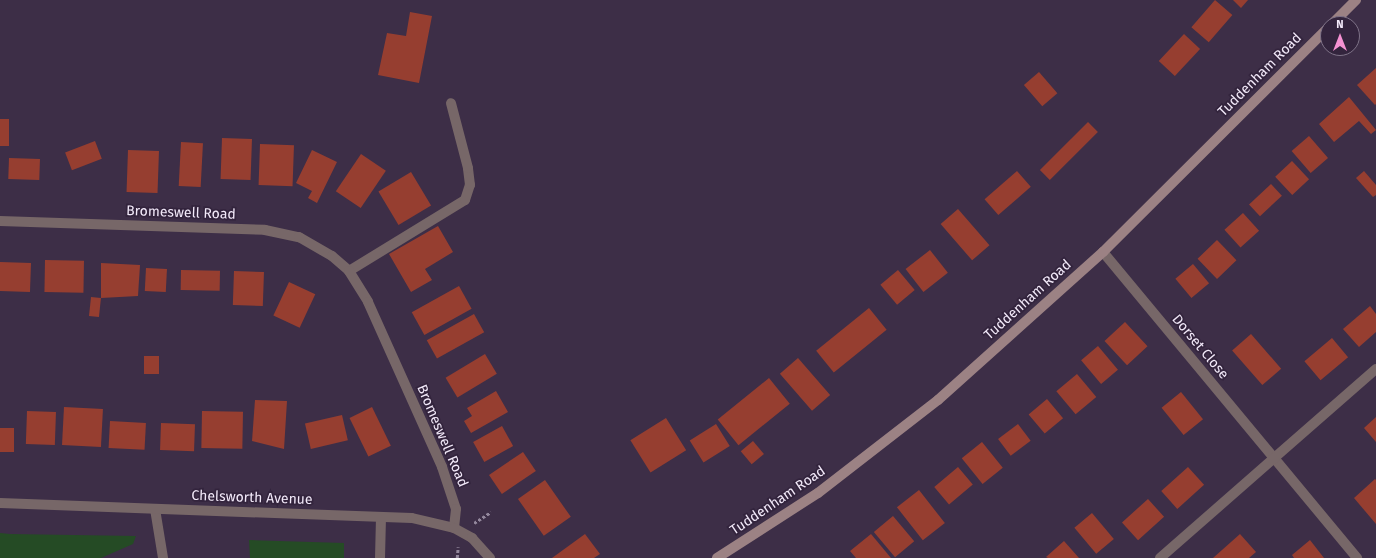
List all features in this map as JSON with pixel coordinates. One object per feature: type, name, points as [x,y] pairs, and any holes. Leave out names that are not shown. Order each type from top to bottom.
[{"type":"street","points":[[1340,16],[1356,0]]},
{"type":"street","name":"Tuddenham Road","points":[[717,558],[818,493],[938,400],[1103,252],[1320,36]]},
{"type":"street","points":[[349,271],[465,200],[470,185],[468,168],[450,103]]},
{"type":"street","name":"Bromeswell Road","points":[[0,221],[281,232],[318,246],[349,271],[368,302],[454,497],[456,509],[454,528]]},
{"type":"street","name":"Dorset Close","points":[[1103,252],[1358,558]]},
{"type":"street","points":[[1160,558],[1276,459],[1376,369]]},
{"type":"street","name":"Chelsworth Avenue","points":[[0,503],[412,518],[454,528],[472,538],[490,558]]},
{"type":"street","points":[[155,509],[163,558]]},
{"type":"street","points":[[380,558],[381,517]]},
{"type":"green space","points":[[0,533],[136,536],[133,544],[101,558],[0,558]]},
{"type":"green space","points":[[249,540],[344,543],[344,558],[250,558]]},
{"type":"building","points":[[1215,0],[1232,15],[1209,42],[1191,27]]},
{"type":"building","points":[[1233,0],[1248,0],[1241,8]]},
{"type":"building","points":[[410,12],[432,16],[419,83],[378,75],[387,33],[406,36]]},
{"type":"building","points":[[1184,34],[1200,49],[1175,76],[1159,61]]},
{"type":"building","points":[[1376,68],[1376,104],[1375,105],[1357,85]]},
{"type":"building","points":[[1039,72],[1057,93],[1042,106],[1024,85]]},
{"type":"building","points":[[1349,97],[1376,130],[1371,134],[1359,121],[1334,142],[1319,124]]},
{"type":"building","points":[[0,119],[9,119],[9,146],[0,146]]},
{"type":"building","points":[[1088,122],[1098,132],[1050,180],[1040,170]]},
{"type":"building","points":[[1309,136],[1328,158],[1311,173],[1292,151]]},
{"type":"building","points":[[222,138],[252,139],[251,180],[221,179]]},
{"type":"building","points":[[95,141],[102,159],[72,170],[65,152]]},
{"type":"building","points":[[181,142],[203,143],[201,187],[179,186]]},
{"type":"building","points":[[260,144],[294,145],[293,186],[259,185]]},
{"type":"building","points":[[128,150],[159,151],[158,193],[127,192]]},
{"type":"building","points":[[312,150],[337,162],[317,203],[308,198],[312,191],[296,183]]},
{"type":"building","points":[[361,154],[386,171],[361,208],[336,191]]},
{"type":"building","points":[[9,158],[40,159],[39,180],[8,179]]},
{"type":"building","points":[[1292,161],[1309,179],[1292,195],[1275,177]]},
{"type":"building","points":[[1017,171],[1031,187],[998,215],[985,199]]},
{"type":"building","points":[[1364,171],[1376,185],[1376,195],[1373,197],[1356,178]]},
{"type":"building","points":[[411,172],[431,205],[399,225],[378,192]]},
{"type":"building","points":[[1271,184],[1282,196],[1260,216],[1249,204]]},
{"type":"building","points":[[958,209],[989,245],[972,260],[941,224]]},
{"type":"building","points":[[1243,213],[1259,231],[1240,248],[1224,230]]},
{"type":"building","points":[[438,226],[453,252],[425,269],[432,280],[411,292],[389,254]]},
{"type":"building","points":[[1217,240],[1236,260],[1217,279],[1198,259]]},
{"type":"building","points":[[930,250],[948,273],[923,292],[906,269]]},
{"type":"building","points":[[45,260],[84,261],[83,293],[44,292]]},
{"type":"building","points":[[0,262],[31,263],[30,292],[0,291]]},
{"type":"building","points":[[101,263],[140,265],[138,296],[101,298]]},
{"type":"building","points":[[1193,264],[1209,283],[1191,298],[1175,279]]},
{"type":"building","points":[[146,268],[167,269],[166,292],[145,291]]},
{"type":"building","points":[[181,270],[220,271],[220,291],[181,290]]},
{"type":"building","points":[[898,270],[915,290],[897,305],[880,285]]},
{"type":"building","points":[[234,271],[264,272],[263,306],[233,305]]},
{"type":"building","points":[[289,282],[315,294],[300,328],[273,316]]},
{"type":"building","points":[[459,286],[472,309],[424,335],[412,312]]},
{"type":"building","points":[[91,297],[101,298],[99,317],[89,316]]},
{"type":"building","points":[[1370,306],[1376,314],[1376,332],[1359,347],[1343,329]]},
{"type":"building","points":[[869,308],[887,330],[834,373],[816,351]]},
{"type":"building","points":[[474,314],[484,332],[437,359],[427,340]]},
{"type":"building","points":[[1125,322],[1148,346],[1127,365],[1105,341]]},
{"type":"building","points":[[1251,334],[1281,369],[1262,385],[1232,350]]},
{"type":"building","points":[[1332,338],[1348,357],[1320,380],[1304,361]]},
{"type":"building","points":[[1098,346],[1118,370],[1101,384],[1081,360]]},
{"type":"building","points":[[485,354],[497,374],[457,397],[446,378]]},
{"type":"building","points":[[144,356],[159,356],[159,374],[144,374]]},
{"type":"building","points":[[798,358],[830,395],[812,411],[780,374]]},
{"type":"building","points":[[1077,374],[1096,397],[1076,414],[1056,391]]},
{"type":"building","points":[[769,378],[790,404],[738,445],[718,420]]},
{"type":"building","points":[[496,391],[508,412],[471,433],[464,421],[472,416],[467,408]]},
{"type":"building","points":[[1181,392],[1203,419],[1184,435],[1162,408]]},
{"type":"building","points":[[1047,399],[1063,418],[1045,434],[1029,414]]},
{"type":"building","points":[[255,400],[287,401],[284,449],[252,441]]},
{"type":"building","points":[[64,407],[103,409],[101,447],[62,445]]},
{"type":"building","points":[[372,407],[391,446],[368,457],[350,418]]},
{"type":"building","points":[[27,411],[56,412],[55,445],[26,444]]},
{"type":"building","points":[[202,411],[243,412],[242,449],[201,448]]},
{"type":"building","points":[[342,415],[348,440],[311,449],[305,424]]},
{"type":"building","points":[[1376,417],[1376,442],[1364,428]]},
{"type":"building","points":[[666,418],[686,450],[651,472],[630,440]]},
{"type":"building","points":[[110,421],[146,423],[145,450],[109,448]]},
{"type":"building","points":[[161,423],[195,424],[194,451],[160,450]]},
{"type":"building","points":[[716,424],[730,446],[703,462],[690,440]]},
{"type":"building","points":[[1018,424],[1031,441],[1011,456],[998,439]]},
{"type":"building","points":[[502,426],[513,446],[484,462],[473,442]]},
{"type":"building","points":[[0,428],[14,428],[14,452],[0,452]]},
{"type":"building","points":[[753,441],[764,454],[752,464],[741,451]]},
{"type":"building","points":[[982,442],[1003,468],[983,484],[962,458]]},
{"type":"building","points":[[523,452],[536,471],[502,494],[489,475]]},
{"type":"building","points":[[958,467],[973,485],[949,505],[934,487]]},
{"type":"building","points":[[1188,467],[1204,485],[1177,509],[1161,491]]},
{"type":"building","points":[[1375,479],[1376,480],[1376,524],[1354,498]]},
{"type":"building","points":[[545,480],[571,517],[544,536],[518,499]]},
{"type":"building","points":[[919,490],[945,523],[923,540],[897,507]]},
{"type":"building","points":[[1148,499],[1164,517],[1138,540],[1122,522]]},
{"type":"building","points":[[1092,513],[1114,539],[1096,554],[1074,528]]},
{"type":"building","points":[[893,516],[914,541],[895,557],[874,532]]},
{"type":"building","points":[[585,534],[600,554],[594,558],[552,558]]},
{"type":"building","points":[[871,534],[891,558],[856,558],[850,551]]},
{"type":"building","points":[[1240,534],[1256,552],[1249,558],[1213,558]]},
{"type":"building","points":[[1310,540],[1324,558],[1294,558],[1292,555]]},
{"type":"building","points":[[1064,541],[1079,558],[1046,557]]}]
